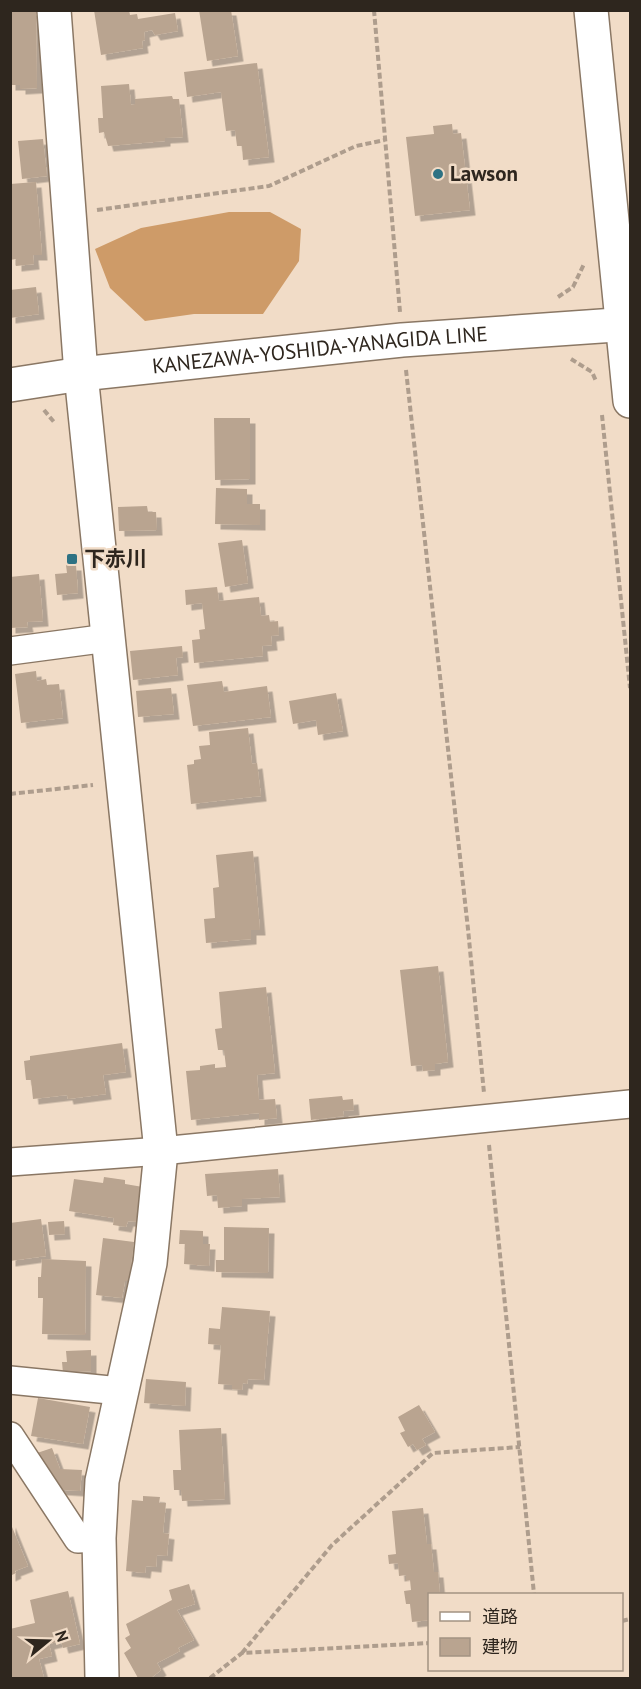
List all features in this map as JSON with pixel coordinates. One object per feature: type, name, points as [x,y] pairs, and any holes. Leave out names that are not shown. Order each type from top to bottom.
[{"type":"street","points":[[54,10],[81,374],[161,1151],[150,1263],[102,1480],[99,1538],[102,1678]]},
{"type":"street","points":[[591,10],[627,325],[616,407]]},
{"type":"street","name":"KANEZAWA-YOSHIDA-YANAGIDA LINE","points":[[10,385],[81,374],[402,340],[627,325]]},
{"type":"street","points":[[10,651],[108,638]]},
{"type":"street","points":[[10,1162],[161,1151],[630,1104]]},
{"type":"street","points":[[10,1380],[120,1391]]},
{"type":"street","points":[[10,1436],[78,1539],[99,1538]]},
{"type":"path","points":[[374,10],[402,340],[468,929],[534,1593]]},
{"type":"path","points":[[69,214],[269,186],[356,146],[385,140]]},
{"type":"path","points":[[568,358],[592,372],[599,390]]},
{"type":"path","points":[[616,407],[630,688]]},
{"type":"path","points":[[10,794],[123,782]]},
{"type":"path","points":[[210,1678],[242,1653],[332,1545],[433,1453],[520,1447]]},
{"type":"path","points":[[242,1653],[428,1643]]},
{"type":"shaded area","points":[[229,212],[270,212],[301,229],[299,261],[263,314],[194,314],[145,321],[110,288],[95,249],[141,228]]},
{"type":"building","points":[[10,10],[36,10],[37,88],[20,89],[20,85],[10,85]]},
{"type":"building","points":[[94,10],[129,10],[130,15],[137,14],[138,19],[175,13],[178,31],[155,35],[152,30],[144,32],[143,48],[101,55]]},
{"type":"building","points":[[199,10],[231,10],[238,56],[207,61]]},
{"type":"building","points":[[257,63],[269,157],[243,160],[242,146],[237,146],[235,130],[226,131],[221,92],[187,97],[184,72]]},
{"type":"building","points":[[129,84],[131,105],[135,104],[135,99],[172,96],[173,99],[179,99],[183,137],[165,138],[165,141],[108,146],[104,132],[99,133],[98,118],[103,118],[101,86]]},
{"type":"building","name":"Lawson","points":[[452,124],[453,134],[461,133],[470,210],[415,216],[406,137],[434,134],[433,126]]},
{"type":"building","points":[[43,139],[47,176],[22,179],[18,141]]},
{"type":"building","points":[[36,182],[42,255],[33,255],[34,264],[16,266],[16,259],[10,260],[10,184]]},
{"type":"building","points":[[36,287],[39,314],[10,318],[10,290]]},
{"type":"building","points":[[214,418],[250,418],[250,479],[215,480]]},
{"type":"building","points":[[216,488],[247,489],[247,504],[260,504],[260,525],[215,524]]},
{"type":"building","points":[[147,506],[148,512],[156,512],[157,530],[119,531],[118,507]]},
{"type":"building","points":[[242,540],[248,583],[225,587],[218,543]]},
{"type":"building","points":[[66,565],[76,565],[78,593],[57,595],[55,574],[67,573]]},
{"type":"building","points":[[39,574],[43,621],[27,622],[28,627],[10,628],[10,577]]},
{"type":"building","points":[[217,587],[219,601],[259,597],[261,616],[269,615],[270,622],[278,621],[279,635],[271,636],[272,645],[262,646],[263,656],[194,663],[192,640],[200,639],[199,630],[205,629],[202,603],[186,605],[185,590]]},
{"type":"building","points":[[182,646],[183,657],[176,658],[178,675],[133,680],[130,651]]},
{"type":"building","points":[[36,671],[37,681],[46,679],[47,685],[59,684],[63,718],[21,723],[15,674]]},
{"type":"building","points":[[222,681],[224,692],[267,686],[271,717],[193,726],[187,685]]},
{"type":"building","points":[[171,688],[174,714],[138,717],[136,691]]},
{"type":"building","points":[[336,693],[343,731],[318,735],[316,720],[293,724],[289,701]]},
{"type":"building","points":[[248,728],[252,764],[257,763],[261,796],[191,804],[187,765],[194,764],[194,760],[201,759],[199,746],[210,745],[209,732]]},
{"type":"building","points":[[253,851],[260,930],[251,930],[251,939],[206,943],[204,919],[215,918],[213,888],[219,887],[216,855]]},
{"type":"building","points":[[438,966],[448,1062],[435,1064],[435,1070],[423,1071],[422,1065],[411,1066],[400,970]]},
{"type":"building","points":[[266,987],[275,1073],[257,1075],[259,1100],[275,1099],[277,1118],[259,1120],[259,1113],[191,1120],[186,1071],[200,1070],[200,1066],[215,1064],[215,1068],[226,1067],[224,1050],[218,1050],[215,1029],[222,1028],[219,992]]},
{"type":"building","points":[[122,1043],[126,1072],[103,1075],[106,1094],[68,1099],[67,1095],[33,1099],[31,1080],[26,1080],[24,1061],[30,1060],[30,1056]]},
{"type":"building","points":[[342,1096],[343,1100],[353,1099],[354,1110],[343,1111],[344,1116],[311,1120],[309,1099]]},
{"type":"building","points":[[278,1169],[280,1197],[242,1199],[242,1206],[218,1208],[217,1195],[207,1196],[205,1174]]},
{"type":"building","points":[[104,1177],[125,1180],[125,1184],[143,1187],[138,1222],[128,1221],[126,1227],[113,1225],[114,1218],[69,1211],[74,1179],[103,1183]]},
{"type":"building","points":[[41,1219],[46,1256],[10,1261],[10,1223]]},
{"type":"building","points":[[64,1221],[65,1234],[49,1235],[48,1222]]},
{"type":"building","points":[[224,1227],[269,1228],[268,1273],[216,1272],[216,1260],[224,1260]]},
{"type":"building","points":[[180,1230],[203,1231],[203,1244],[210,1244],[209,1266],[184,1264],[185,1244],[179,1244]]},
{"type":"building","points":[[103,1238],[134,1242],[129,1281],[125,1281],[122,1298],[96,1295]]},
{"type":"building","points":[[42,1259],[86,1261],[85,1335],[42,1334],[43,1298],[38,1298],[38,1277],[41,1277]]},
{"type":"building","points":[[222,1307],[270,1311],[264,1380],[248,1379],[247,1384],[243,1383],[242,1390],[232,1389],[232,1385],[218,1384],[221,1345],[208,1344],[209,1328],[220,1329]]},
{"type":"building","points":[[91,1350],[91,1371],[63,1373],[62,1362],[67,1362],[66,1351]]},
{"type":"building","points":[[146,1379],[186,1382],[185,1406],[144,1403]]},
{"type":"building","points":[[38,1398],[90,1407],[83,1444],[31,1436]]},
{"type":"building","points":[[419,1405],[435,1432],[422,1439],[426,1445],[417,1450],[413,1444],[408,1447],[400,1433],[405,1431],[398,1417]]},
{"type":"building","points":[[221,1428],[225,1499],[182,1501],[181,1490],[174,1490],[173,1470],[181,1470],[179,1430]]},
{"type":"building","points":[[52,1448],[60,1469],[82,1470],[80,1491],[50,1489],[51,1470],[41,1474],[34,1454]]},
{"type":"building","points":[[143,1496],[160,1497],[159,1503],[166,1503],[163,1533],[169,1534],[167,1556],[157,1555],[156,1567],[146,1566],[145,1573],[126,1571],[132,1500],[143,1501]]},
{"type":"building","points":[[423,1508],[427,1544],[431,1544],[434,1572],[438,1572],[440,1593],[428,1593],[428,1620],[412,1622],[410,1604],[406,1604],[404,1591],[411,1590],[410,1580],[406,1581],[406,1575],[399,1576],[398,1563],[389,1564],[388,1555],[396,1554],[392,1511]]},
{"type":"building","points":[[10,1522],[28,1566],[15,1571],[16,1573],[10,1576]]},
{"type":"building","points":[[189,1584],[195,1604],[177,1610],[194,1640],[178,1648],[180,1651],[157,1663],[161,1670],[151,1678],[138,1678],[124,1653],[131,1648],[125,1638],[130,1635],[126,1624],[172,1600],[169,1590]]},
{"type":"building","points":[[68,1591],[80,1644],[63,1648],[61,1641],[49,1644],[52,1656],[39,1659],[44,1678],[10,1678],[10,1629],[35,1623],[30,1600]]},
{"type":"place","name":"Lawson","points":[[438,174]]},
{"type":"place","name":"下赤川","points":[[72,559]]}]
